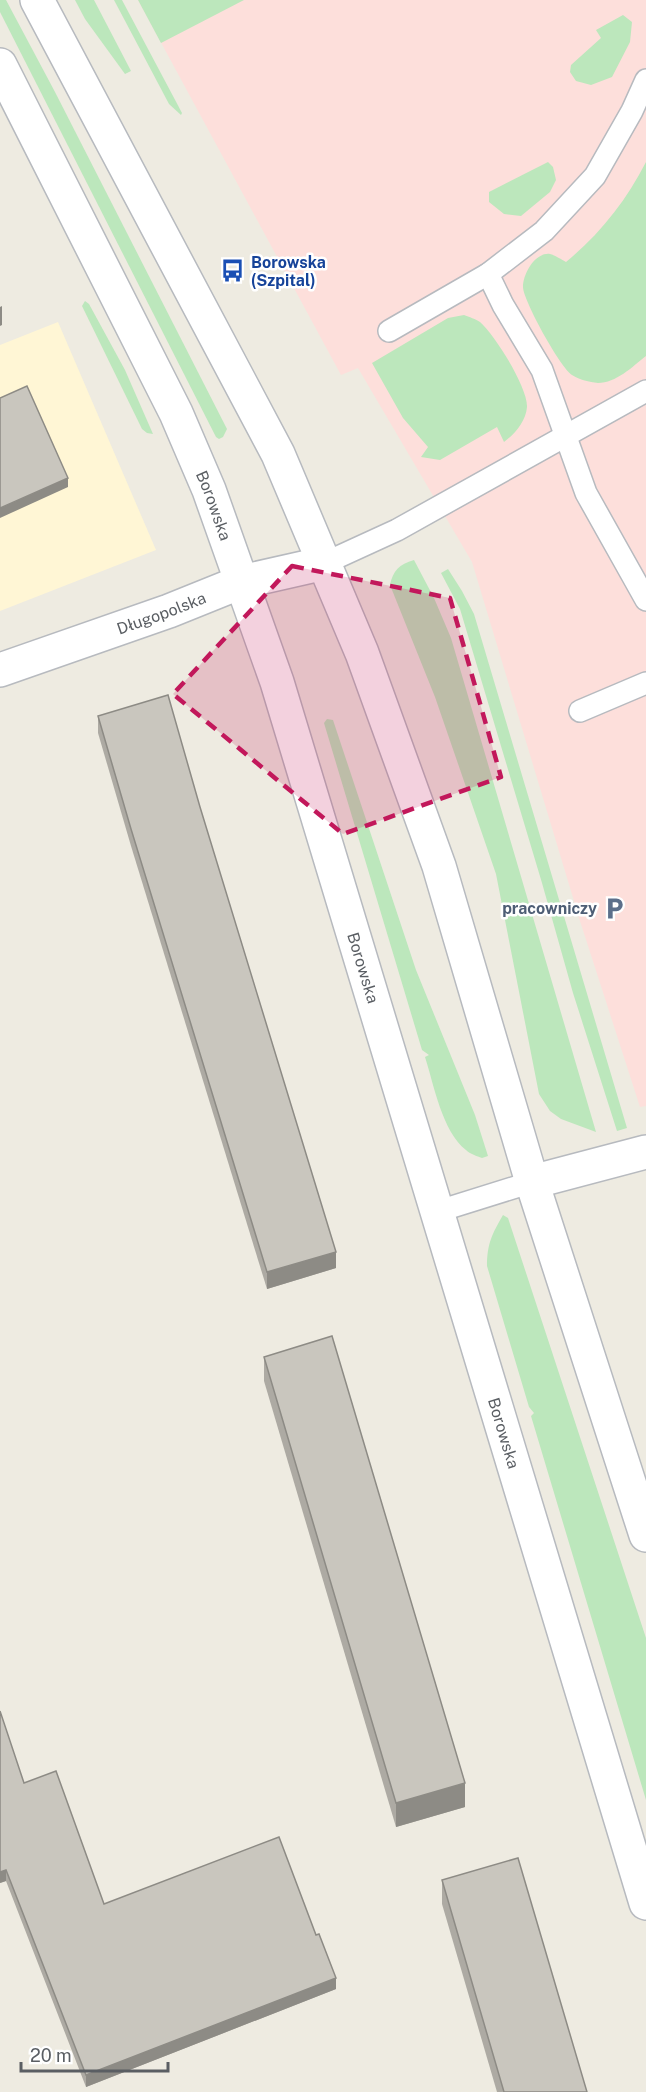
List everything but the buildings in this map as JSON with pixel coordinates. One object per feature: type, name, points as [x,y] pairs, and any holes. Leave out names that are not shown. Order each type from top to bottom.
[{"type":"street","points":[[37,0],[191,286],[278,454],[362,652],[439,866],[532,1182],[646,1535]]},
{"type":"street","name":"Borowska","points":[[0,65],[176,412],[209,490],[281,693],[646,1903]]},
{"type":"street","name":"Długopolska","points":[[0,670],[241,582],[325,563]]},
{"type":"street","points":[[532,1182],[646,1152]]},
{"type":"lane","points":[[389,331],[488,274],[544,231],[595,176],[632,111],[646,80]]},
{"type":"lane","points":[[488,274],[503,305],[542,370],[586,493],[646,600]]},
{"type":"lane","points":[[325,563],[397,530],[646,391]]},
{"type":"lane","points":[[580,711],[646,683]]},
{"type":"lane","points":[[439,1211],[532,1182]]},
{"type":"highlighted area","points":[[292,566],[450,598],[501,777],[343,834],[173,694]]},
{"type":"shaded area","points":[[138,0],[646,0],[646,1106],[640,1107],[580,921],[472,562],[358,368],[341,375]]},
{"type":"shaded area","points":[[58,322],[156,550],[0,611],[0,345]]},
{"type":"green space","points":[[0,0],[6,0],[55,92],[227,429],[223,437],[219,439],[216,437],[0,12]]},
{"type":"green space","points":[[75,0],[94,0],[131,71],[125,74],[85,19]]},
{"type":"green space","points":[[114,0],[122,0],[182,113],[181,115],[169,104]]},
{"type":"green space","points":[[138,0],[244,0],[161,43]]},
{"type":"green space","points":[[623,15],[632,22],[630,42],[612,77],[591,85],[576,81],[570,72],[571,65],[601,38],[596,30]]},
{"type":"green space","points":[[548,162],[553,167],[556,180],[550,192],[521,216],[504,214],[489,202],[489,192]]},
{"type":"green space","points":[[646,162],[646,356],[624,374],[605,382],[598,383],[578,378],[572,375],[559,360],[543,333],[525,294],[523,287],[525,276],[539,256],[550,254],[566,262],[590,240],[630,190]]},
{"type":"green space","points":[[85,301],[89,304],[125,370],[153,434],[142,429],[82,306]]},
{"type":"green space","points":[[464,315],[480,322],[502,350],[517,375],[526,398],[525,417],[519,427],[504,442],[497,427],[440,460],[421,457],[428,447],[403,418],[372,363],[448,318]]},
{"type":"green space","points":[[414,560],[451,638],[596,1132],[561,1119],[550,1111],[539,1094],[496,874],[435,697],[390,585],[398,569]]},
{"type":"green space","points":[[448,569],[474,614],[627,1128],[617,1131],[573,993],[460,609],[441,573]]},
{"type":"green space","points":[[327,719],[333,720],[416,970],[475,1115],[488,1156],[482,1158],[472,1154],[458,1142],[440,1107],[425,1057],[429,1055],[422,1050],[324,723]]},
{"type":"green space","points":[[503,1215],[508,1218],[646,1638],[646,1800],[531,1416],[534,1413],[529,1407],[487,1266],[491,1239]]},
{"type":"place","name":"Borowska (Szpital)","points":[[233,271]]},
{"type":"place","name":"pracowniczy","points":[[615,908]]}]
